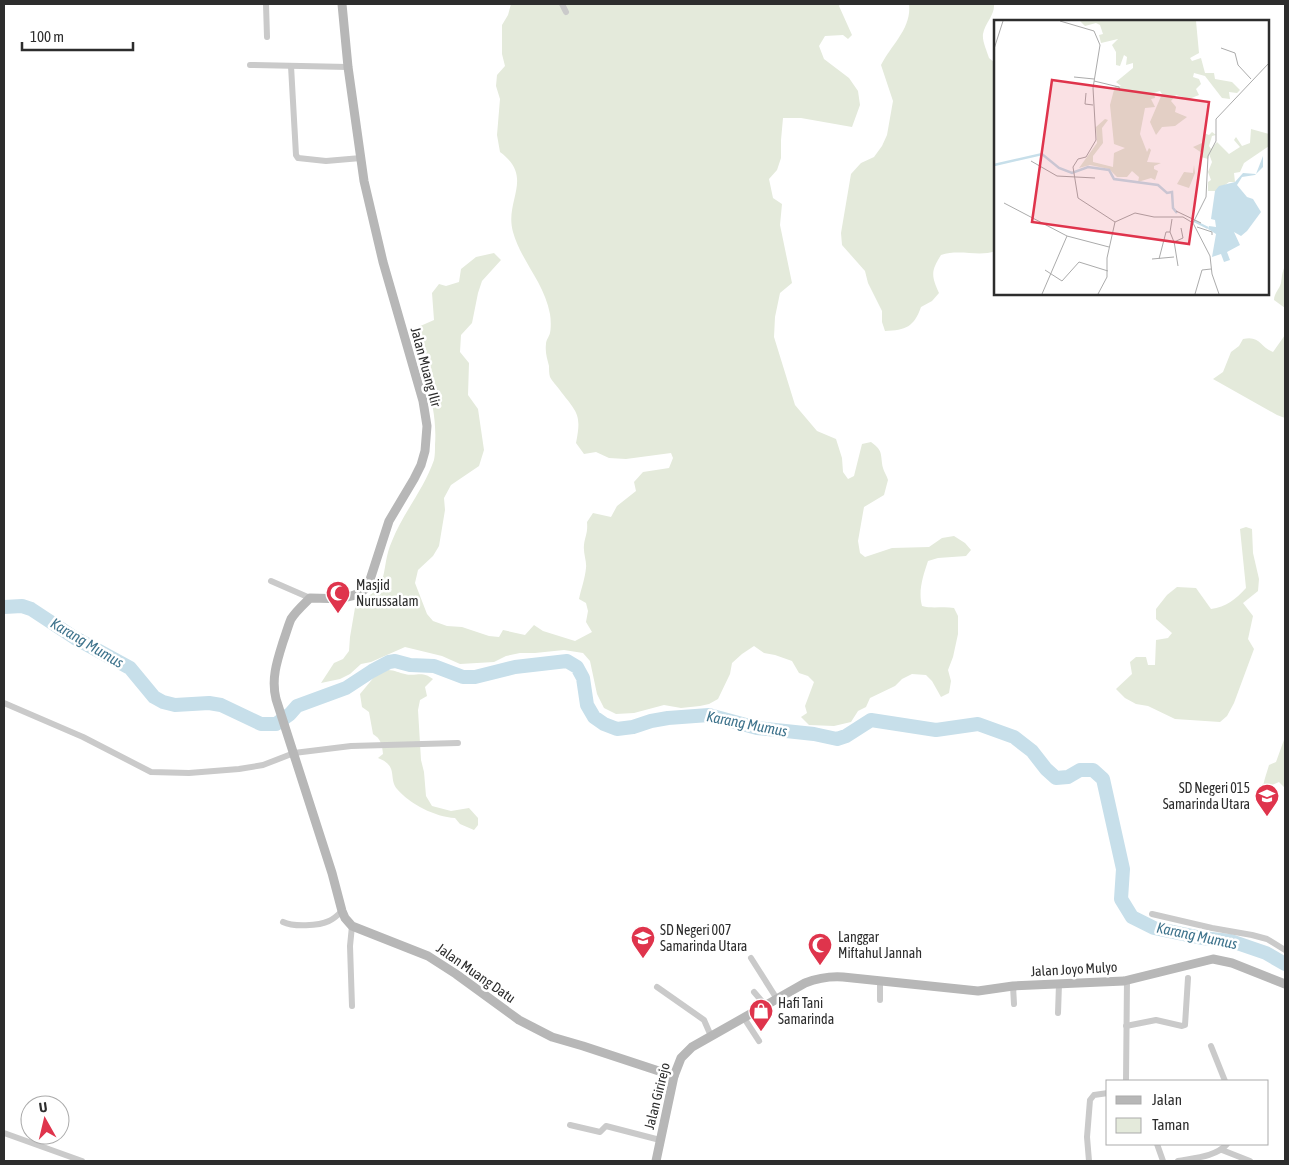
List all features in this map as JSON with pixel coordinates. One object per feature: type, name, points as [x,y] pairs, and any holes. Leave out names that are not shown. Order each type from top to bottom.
[{"type":"main road","name":"Jalan Muang Ilir","points":[[310,598],[353,597],[364,591],[368,586],[389,521],[414,479],[420,465],[425,451],[427,426],[424,401],[383,262],[364,181],[348,67],[342,4]]},
{"type":"main road","points":[[310,598],[291,620],[276,662],[273,688],[342,911],[352,926]]},
{"type":"main road","name":"Jalan Muang Datu","points":[[352,926],[408,946],[428,956],[519,1020],[552,1037],[674,1076]]},
{"type":"main road","name":"Jalan Joyo Mulyo","points":[[978,991],[1013,986],[1115,982],[1213,959],[1225,960],[1285,984]]},
{"type":"main road","name":"Jalan Girirejo","points":[[656,1161],[674,1076],[681,1058],[688,1050],[711,1036],[805,983],[822,977],[843,977],[978,991]]},
{"type":"street","points":[[266,4],[267,37]]},
{"type":"street","points":[[562,4],[566,12]]},
{"type":"street","points":[[250,65],[348,67]]},
{"type":"street","points":[[291,66],[296,155],[298,158],[326,161],[361,158]]},
{"type":"street","points":[[271,581],[310,598]]},
{"type":"street","points":[[4,703],[83,737],[151,772],[189,773],[250,768],[263,765],[293,752],[351,746],[458,743]]},
{"type":"street","points":[[283,922],[294,926],[324,923],[342,911]]},
{"type":"street","points":[[1152,914],[1267,939],[1285,950]]},
{"type":"street","points":[[352,926],[350,946],[352,1006]]},
{"type":"street","points":[[751,958],[777,999]]},
{"type":"street","points":[[1126,1026],[1156,1020],[1185,1025],[1188,978]]},
{"type":"street","points":[[880,980],[880,1000]]},
{"type":"street","points":[[1126,1080],[1127,980]]},
{"type":"street","points":[[1058,1013],[1059,984]]},
{"type":"street","points":[[1013,986],[1014,1004]]},
{"type":"street","points":[[657,987],[704,1020],[711,1036]]},
{"type":"street","points":[[754,992],[766,1006]]},
{"type":"street","points":[[744,1018],[759,1041]]},
{"type":"street","points":[[1211,1046],[1225,1080]]},
{"type":"street","points":[[1089,1161],[1090,1100],[1094,1095],[1106,1093]]},
{"type":"street","points":[[570,1125],[600,1132],[606,1126],[660,1140]]},
{"type":"street","points":[[4,1133],[82,1161]]},
{"type":"street","points":[[1157,1145],[1164,1161]]},
{"type":"street","points":[[1222,1150],[1225,1145]]},
{"type":"street","points":[[1178,1161],[1222,1150],[1250,1161]]},
{"type":"green space","points":[[511,4],[840,4],[839,6],[852,35],[848,39],[843,35],[825,36],[819,46],[824,59],[849,78],[858,91],[860,105],[852,127],[801,118],[783,118],[781,158],[777,170],[769,179],[773,198],[782,204],[780,225],[792,283],[780,293],[775,317],[774,337],[795,405],[817,431],[836,439],[842,458],[843,472],[848,479],[854,476],[862,444],[871,442],[880,451],[883,468],[888,480],[884,495],[864,507],[858,541],[860,553],[865,557],[892,548],[929,547],[942,538],[954,536],[965,543],[971,550],[966,556],[938,558],[928,561],[922,584],[922,606],[954,608],[958,616],[958,634],[948,670],[951,681],[949,693],[941,697],[932,681],[926,675],[912,674],[902,679],[895,686],[870,698],[866,707],[858,711],[851,722],[834,726],[809,725],[801,717],[807,713],[805,706],[814,682],[808,676],[799,673],[792,661],[764,653],[754,646],[732,663],[730,674],[718,699],[700,706],[681,708],[664,705],[634,713],[616,714],[604,708],[597,694],[590,661],[583,653],[564,650],[520,653],[506,656],[494,662],[460,664],[442,656],[405,647],[371,662],[361,664],[350,674],[340,679],[321,683],[334,663],[343,659],[349,651],[356,602],[368,597],[380,584],[392,541],[425,481],[434,460],[435,430],[432,401],[409,331],[434,320],[432,293],[439,284],[446,286],[459,282],[461,269],[476,257],[494,253],[501,260],[482,281],[472,323],[461,335],[460,352],[469,363],[468,395],[478,409],[484,450],[479,466],[451,485],[444,498],[445,510],[439,546],[433,556],[418,570],[415,583],[427,614],[433,621],[447,626],[462,627],[489,636],[499,637],[503,630],[525,635],[534,625],[543,631],[575,641],[592,632],[586,622],[588,611],[586,603],[579,599],[586,568],[584,542],[587,522],[593,513],[611,517],[617,506],[636,491],[634,482],[643,472],[669,468],[673,458],[671,453],[626,459],[609,458],[596,452],[584,454],[576,443],[578,419],[574,409],[550,377],[546,355],[546,341],[550,334],[550,314],[543,292],[521,253],[513,232],[511,220],[516,190],[516,171],[500,152],[497,135],[500,99],[496,86],[497,75],[505,66],[502,54],[502,25],[508,15]]},
{"type":"green space","points":[[909,4],[994,4],[993,12],[984,30],[983,37],[989,58],[994,62],[994,251],[948,253],[941,255],[933,273],[939,293],[932,301],[921,307],[915,319],[908,326],[898,330],[885,331],[882,322],[882,311],[868,283],[865,271],[842,245],[841,233],[851,174],[861,163],[874,157],[887,135],[893,101],[881,65],[904,29],[909,13]]},
{"type":"green space","points":[[1285,266],[1285,308],[1274,300]]},
{"type":"green space","points":[[1285,335],[1285,418],[1213,379],[1223,372],[1231,352],[1239,346],[1243,339],[1257,340],[1273,352]]},
{"type":"green space","points":[[1246,527],[1252,529],[1253,553],[1259,579],[1258,591],[1243,603],[1253,616],[1248,639],[1254,649],[1234,703],[1227,716],[1220,722],[1175,719],[1148,706],[1136,704],[1125,698],[1116,689],[1132,674],[1130,662],[1136,657],[1146,657],[1148,665],[1155,665],[1156,640],[1168,638],[1172,633],[1156,619],[1156,609],[1167,595],[1177,587],[1196,588],[1211,609],[1230,602],[1246,588],[1240,529]]},
{"type":"green space","points":[[388,670],[409,675],[422,674],[433,679],[425,687],[427,696],[420,700],[418,710],[421,760],[426,796],[432,806],[451,811],[469,808],[478,818],[478,825],[474,830],[460,824],[455,818],[423,809],[402,795],[394,785],[391,768],[378,758],[383,754],[382,745],[373,734],[369,712],[362,707],[360,694],[375,676]]},
{"type":"green space","points":[[1285,737],[1285,788],[1279,782],[1272,785],[1269,795],[1263,795],[1269,765],[1276,762]]},
{"type":"waterway","name":"Karang Mumus","points":[[4,607],[22,606],[31,609],[75,638],[130,668],[154,697],[163,702],[175,705],[209,703],[221,705],[261,724],[276,724],[290,714],[297,706],[346,688],[372,671],[395,661],[410,665],[434,666],[463,677],[475,677],[515,667],[567,661],[577,667],[583,678],[587,705],[594,717],[604,724],[617,729],[668,718],[709,715],[757,728],[814,734],[837,739],[846,736],[871,720],[936,730],[978,724],[1014,737],[1032,751],[1056,778],[1068,777],[1080,770],[1093,770],[1103,779],[1123,869],[1121,899],[1132,917],[1154,928],[1202,938],[1231,941],[1266,953],[1285,964]]},
{"type":"place","name":"Masjid Nurussalam","points":[[338,614]]},
{"type":"place","name":"SD Negeri 015 Samarinda Utara","points":[[1267,817]]},
{"type":"place","name":"SD Negeri 007 Samarinda Utara","points":[[643,959]]},
{"type":"place","name":"Langgar Miftahul Jannah","points":[[820,966]]},
{"type":"place","name":"Hafi Tani Samarinda","points":[[761,1032]]}]
